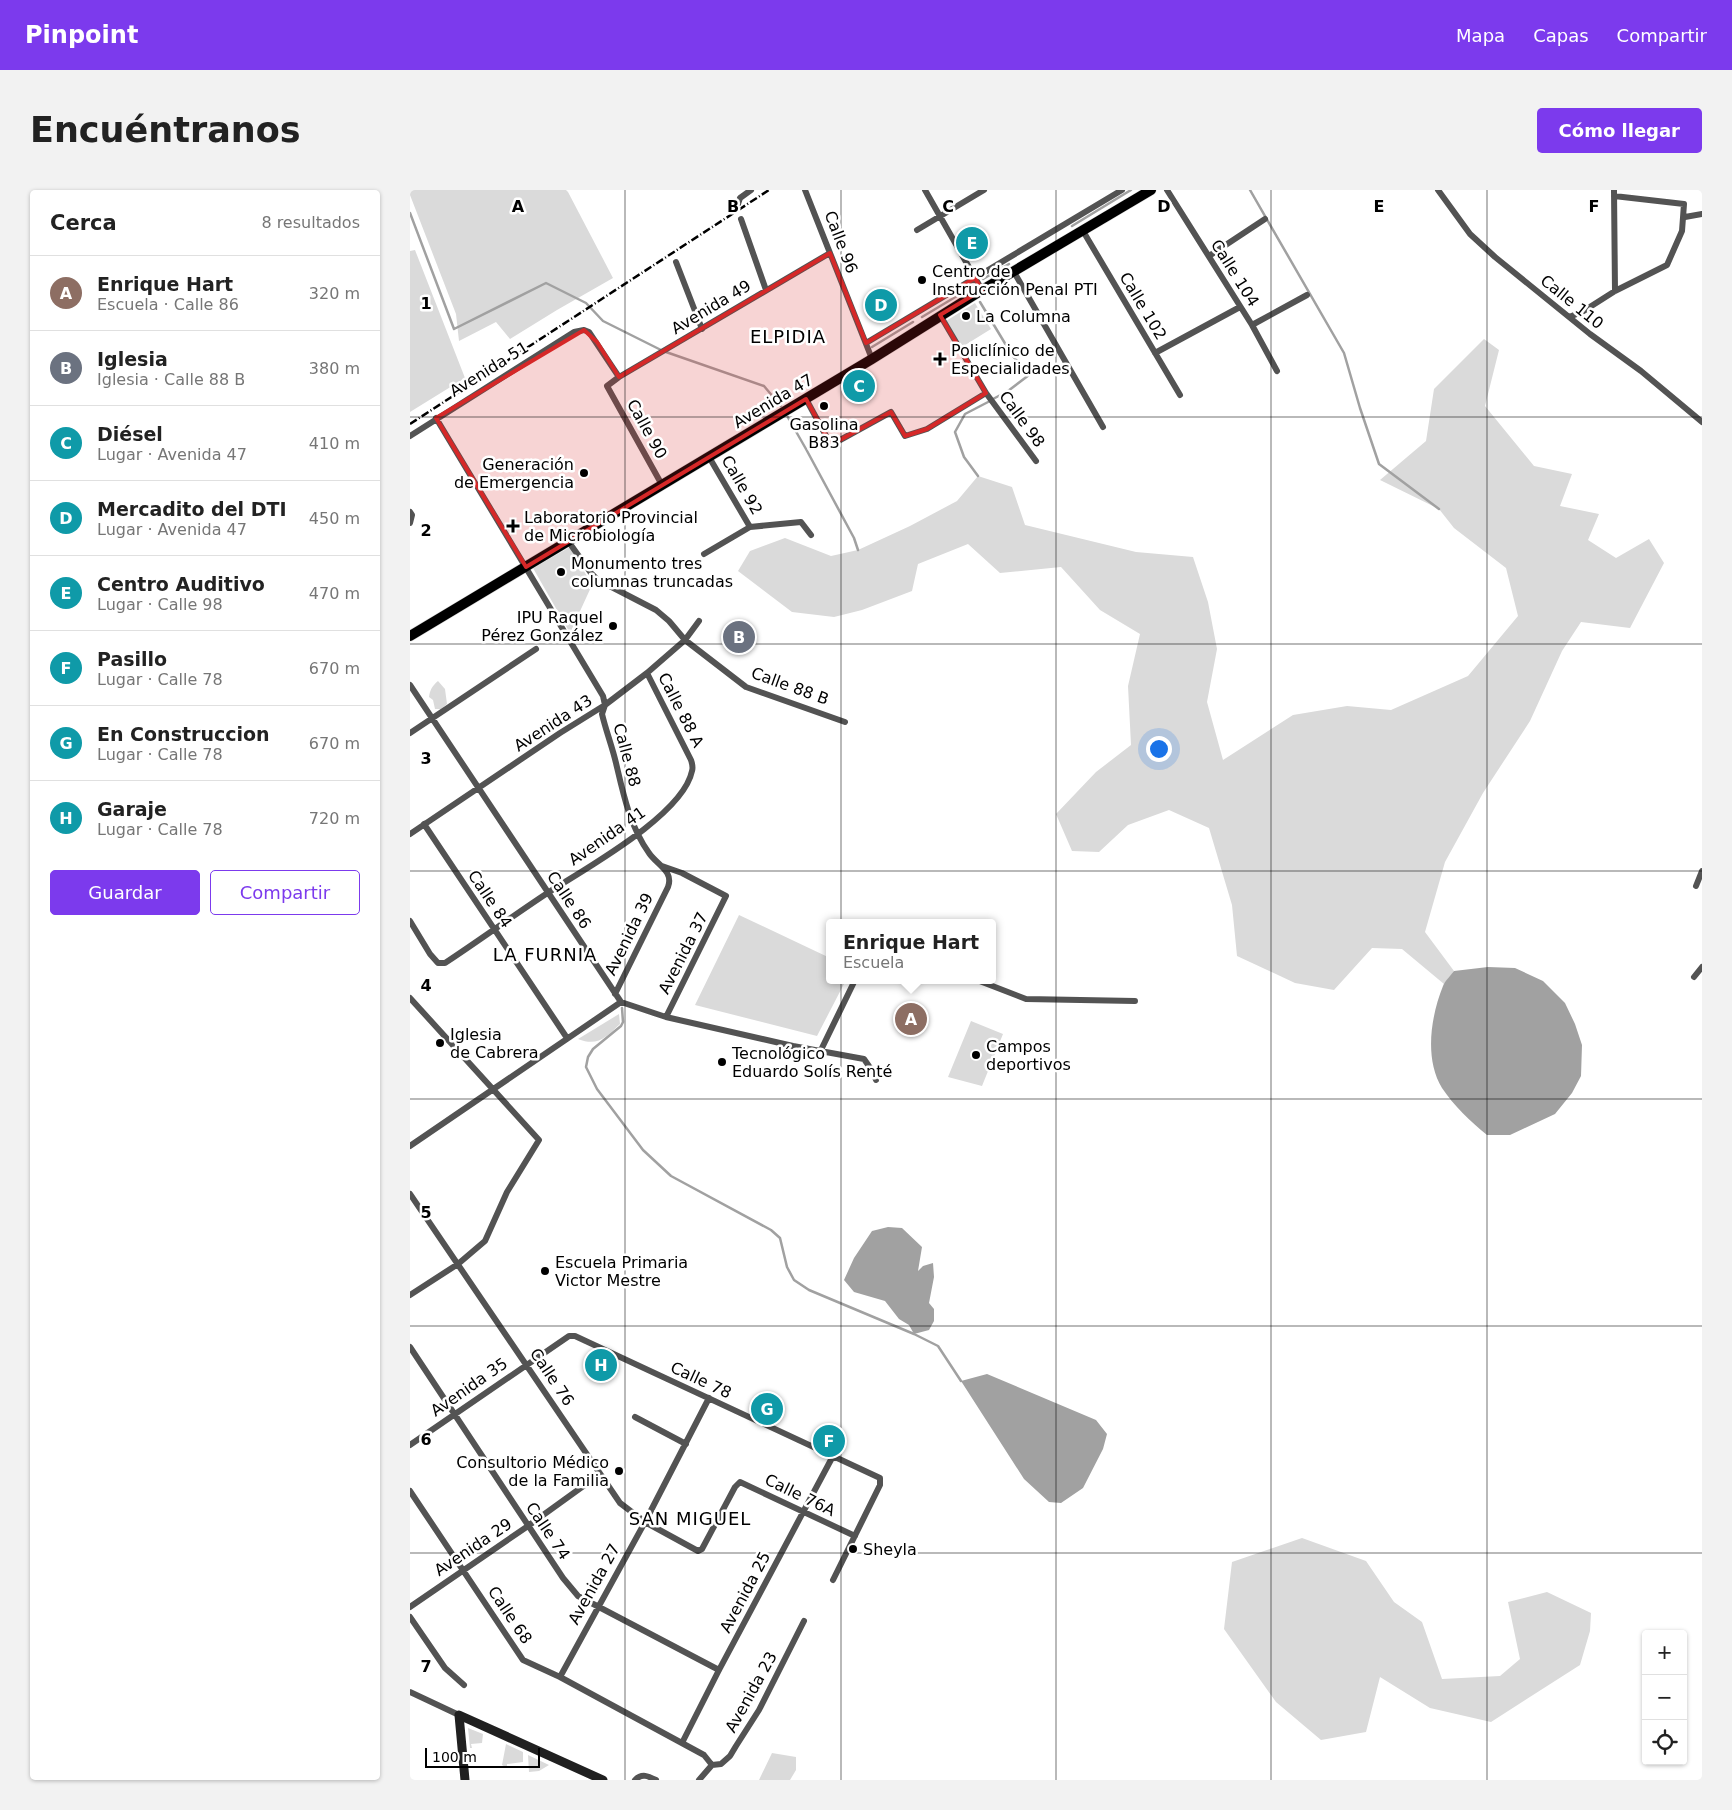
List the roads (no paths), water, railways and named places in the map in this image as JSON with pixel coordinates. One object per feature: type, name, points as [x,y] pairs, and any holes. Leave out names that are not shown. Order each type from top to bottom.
[{"type":"main road","name":"Avenida 47","points":[[410,636],[1150,190]]},
{"type":"street","points":[[738,204],[740,198],[751,190]]},
{"type":"street","name":"Calle 96","points":[[805,190],[872,359]]},
{"type":"street","points":[[925,190],[982,290]]},
{"type":"street","points":[[917,230],[984,190]]},
{"type":"street","points":[[866,343],[1122,190]]},
{"type":"street","name":"Calle 104","points":[[1167,190],[1252,325],[1277,371]]},
{"type":"street","name":"Calle 110","points":[[1438,190],[1476,240],[1495,258],[1641,371],[1702,422]]},
{"type":"street","points":[[1569,317],[1582,312],[1615,291],[1667,265],[1682,232],[1684,204],[1614,193],[1615,291]]},
{"type":"street","points":[[1684,217],[1702,214]]},
{"type":"street","points":[[741,219],[766,290]]},
{"type":"street","points":[[1209,256],[1265,220]]},
{"type":"street","name":"Calle 102","points":[[1083,231],[1180,395]]},
{"type":"street","points":[[1042,238],[1049,251]]},
{"type":"street","name":"Avenida 49","points":[[607,386],[830,253]]},
{"type":"street","points":[[676,262],[702,329]]},
{"type":"street","points":[[1014,272],[1103,427]]},
{"type":"street","points":[[1252,325],[1307,295]]},
{"type":"street","points":[[1155,353],[1240,307]]},
{"type":"street","name":"Calle 98","points":[[940,315],[986,394],[1036,461]]},
{"type":"street","name":"Avenida 51","points":[[410,436],[574,332],[584,330],[589,332],[620,377]]},
{"type":"street","name":"Calle 90","points":[[607,386],[662,485]]},
{"type":"street","points":[[806,399],[831,445],[891,412],[905,436],[927,429],[986,394]]},
{"type":"street","name":"Calle 88","points":[[436,418],[603,696],[605,705],[602,714],[604,725],[626,806],[649,854],[662,865],[724,893],[726,896],[724,902]]},
{"type":"street","name":"Calle 92","points":[[709,456],[750,527]]},
{"type":"street","points":[[410,512],[412,515],[410,523]]},
{"type":"street","points":[[704,554],[750,527],[801,522],[811,535]]},
{"type":"street","name":"Calle 88 B","points":[[568,541],[590,574],[656,610],[669,621],[685,640],[746,687],[845,722]]},
{"type":"street","name":"Avenida 43","points":[[410,834],[605,705],[647,673],[685,640],[699,621]]},
{"type":"street","points":[[410,733],[536,649]]},
{"type":"street","name":"Calle 88 A","points":[[647,673],[691,760]]},
{"type":"street","name":"Calle 86","points":[[410,685],[621,1002]]},
{"type":"street","name":"Avenida 41","points":[[410,921],[430,954],[438,963],[445,963],[639,834],[672,805],[686,786],[693,770],[691,760]]},
{"type":"street","name":"Calle 84","points":[[424,824],[567,1038]]},
{"type":"street","name":"Calle 88","points":[[662,865],[668,874],[670,882],[668,888]]},
{"type":"street","points":[[1696,886],[1702,871]]},
{"type":"street","name":"Avenida 39","points":[[615,994],[668,888]]},
{"type":"street","name":"Avenida 37","points":[[666,1016],[724,902]]},
{"type":"street","points":[[1694,977],[1702,968]]},
{"type":"street","points":[[820,1052],[853,984]]},
{"type":"street","points":[[986,984],[1026,1000],[1135,1002]]},
{"type":"street","points":[[410,998],[539,1140],[507,1192],[485,1241],[458,1264],[410,1295]]},
{"type":"street","points":[[621,1002],[666,1016],[820,1052],[864,1059],[876,1080]]},
{"type":"street","name":"Avenida 39","points":[[410,1146],[621,1002]]},
{"type":"street","name":"Calle 76","points":[[410,1194],[620,1503],[645,1522],[695,1550]]},
{"type":"street","name":"Avenida 35","points":[[410,1444],[569,1336]]},
{"type":"street","name":"Calle 78","points":[[569,1336],[575,1336],[877,1475],[881,1481],[880,1485],[854,1536]]},
{"type":"street","name":"Calle 74","points":[[410,1347],[563,1578],[578,1596],[718,1670]]},
{"type":"street","name":"Avenida 27","points":[[560,1677],[645,1522],[709,1398]]},
{"type":"street","points":[[635,1417],[686,1444]]},
{"type":"street","name":"Avenida 25","points":[[682,1743],[718,1670],[833,1456]]},
{"type":"street","name":"Avenida 29","points":[[410,1607],[600,1474]]},
{"type":"street","name":"Calle 76A","points":[[695,1550],[702,1549],[740,1482],[854,1536]]},
{"type":"street","name":"Calle 68","points":[[410,1491],[523,1660],[560,1677],[682,1743],[704,1756],[712,1765]]},
{"type":"street","points":[[833,1580],[854,1536]]},
{"type":"street","points":[[410,1617],[444,1668],[464,1685]]},
{"type":"street","name":"Avenida 23","points":[[712,1765],[721,1764],[730,1756],[759,1710],[804,1621]]},
{"type":"street","points":[[410,1692],[603,1780]]},
{"type":"street","points":[[459,1715],[465,1780]]},
{"type":"street","points":[[700,1780],[712,1765]]},
{"type":"street","points":[[635,1780],[642,1776],[656,1780]]},
{"type":"waterway","points":[[1072,226],[1131,190]]},
{"type":"waterway","points":[[1250,190],[1344,353],[1379,464],[1439,509]]},
{"type":"waterway","points":[[410,213],[454,329],[546,283],[586,303],[603,321],[661,350]]},
{"type":"waterway","points":[[983,279],[1009,264]]},
{"type":"waterway","points":[[922,317],[972,287]]},
{"type":"waterway","points":[[980,302],[1012,355],[1029,375],[1008,391],[993,399]]},
{"type":"waterway","points":[[872,347],[913,322]]},
{"type":"waterway","points":[[666,352],[764,386],[784,410]]},
{"type":"waterway","points":[[978,476],[964,457],[955,432],[965,414],[990,401]]},
{"type":"waterway","points":[[786,414],[854,538],[858,550]]},
{"type":"waterway","points":[[622,1008],[623,1022],[621,1026],[593,1049],[588,1057],[586,1067],[597,1089],[643,1150],[671,1176],[771,1230],[780,1238],[787,1267],[794,1280],[809,1290],[938,1346],[961,1381]]},
{"type":"railway","points":[[410,424],[769,190]]},
{"type":"place","name":"Centro Auditivo","points":[[972,243]]},
{"type":"place","name":"Centro de Instrucción Penal PTI","points":[[922,280]]},
{"type":"place","name":"Mercadito del DTI","points":[[881,305]]},
{"type":"place","name":"La Columna","points":[[966,316]]},
{"type":"place","name":"Policlínico de Especialidades","points":[[940,359]]},
{"type":"place","name":"Diésel","points":[[859,386]]},
{"type":"place","name":"Gasolina B83","points":[[824,406]]},
{"type":"place","name":"Generación de Emergencia","points":[[584,473]]},
{"type":"place","name":"Laboratorio Provincial de Microbiología","points":[[513,526]]},
{"type":"place","name":"Monumento tres columnas truncadas","points":[[561,572]]},
{"type":"place","name":"IPU Raquel Pérez González","points":[[613,626]]},
{"type":"place","name":"Iglesia","points":[[739,637]]},
{"type":"place","name":"Enrique Hart","points":[[911,1019]]},
{"type":"place","name":"Iglesia de Cabrera","points":[[440,1043]]},
{"type":"place","name":"Campos deportivos","points":[[976,1055]]},
{"type":"place","name":"Tecnológico Eduardo Solís Renté","points":[[722,1062]]},
{"type":"place","name":"Escuela Primaria Victor Mestre","points":[[545,1271]]},
{"type":"place","name":"Garaje","points":[[601,1365]]},
{"type":"place","name":"En Construccion","points":[[767,1409]]},
{"type":"place","name":"Pasillo","points":[[829,1441]]},
{"type":"place","name":"Consultorio Médico de la Familia","points":[[619,1471]]},
{"type":"place","name":"Sheyla","points":[[853,1549]]},
{"type":"district","name":"ELPIDIA","points":[[788,336]]},
{"type":"district","name":"LA FURNIA","points":[[545,954]]},
{"type":"district","name":"SAN MIGUEL","points":[[690,1518]]}]
